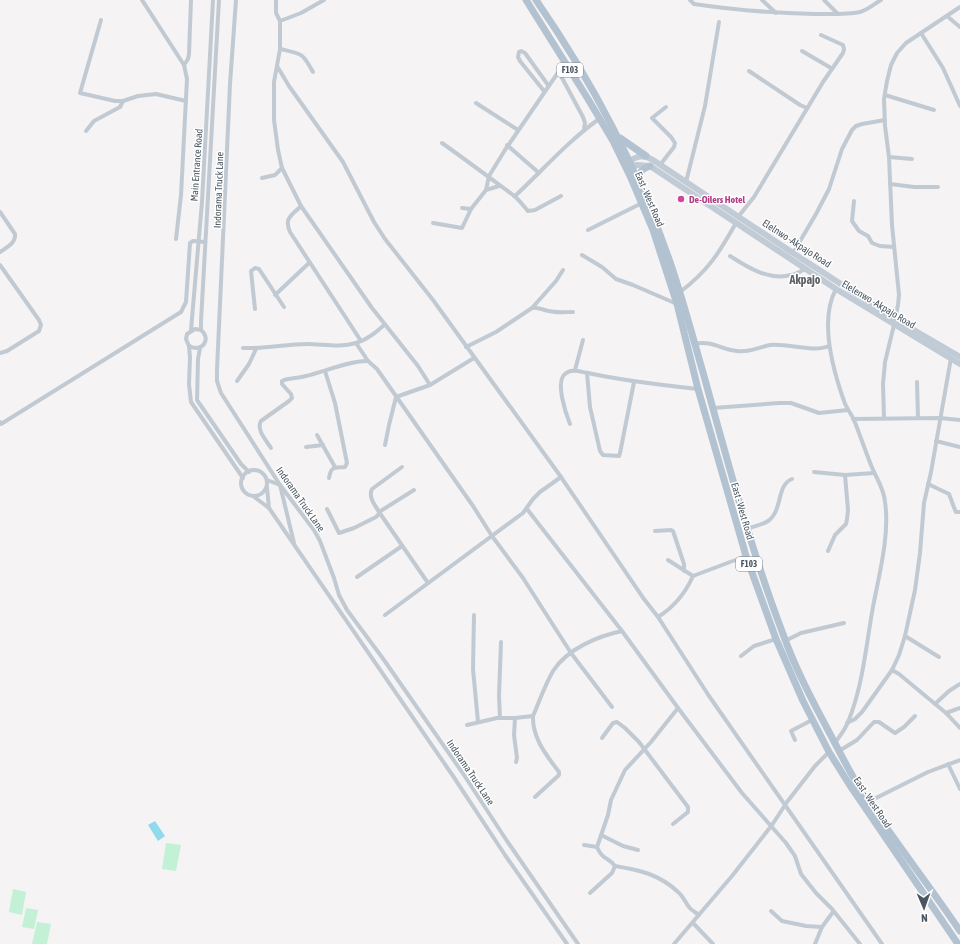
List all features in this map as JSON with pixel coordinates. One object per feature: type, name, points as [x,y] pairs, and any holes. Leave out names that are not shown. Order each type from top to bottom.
[{"type":"main road","name":"F103","points":[[526,0],[585,93],[599,119],[616,139]]},
{"type":"main road","name":"F103","points":[[536,0],[580,67],[616,139]]},
{"type":"main road","points":[[616,139],[646,156]]},
{"type":"main road","name":"East - West Road","points":[[616,139],[640,184],[658,229],[680,292],[747,529],[785,641],[809,694],[868,802],[959,929]]},
{"type":"main road","points":[[628,164],[641,156],[646,156]]},
{"type":"main road","name":"Elelnwo -Akpajo Road","points":[[646,156],[686,182],[737,220],[793,253],[894,322],[960,357]]},
{"type":"main road","points":[[628,164],[650,166]]},
{"type":"main road","name":"East - West Road","points":[[628,164],[653,230],[677,304],[698,389],[746,556],[776,639],[803,701],[829,752],[862,805],[958,944]]},
{"type":"main road","points":[[640,184],[639,174],[641,170],[650,166]]},
{"type":"main road","name":"Elelenwo -Akpajo Road","points":[[650,166],[737,220],[836,290],[894,322],[960,364]]},
{"type":"street","points":[[142,0],[184,65],[187,78],[181,195],[176,239]]},
{"type":"street","points":[[184,65],[189,54],[191,0]]},
{"type":"street","name":"Main Entrance Road","points":[[191,330],[202,202],[213,0]]},
{"type":"street","points":[[201,330],[219,0]]},
{"type":"street","name":"Indorama Truck Lane","points":[[236,0],[230,84],[217,381],[221,393],[280,485],[314,530],[320,541],[339,595],[347,610],[462,772],[507,841],[578,944]]},
{"type":"street","points":[[276,0],[276,13],[280,21],[280,49],[274,82],[274,120],[282,168],[301,206],[384,325],[418,366],[430,386]]},
{"type":"street","points":[[280,21],[301,13],[324,0]]},
{"type":"street","points":[[690,0],[694,4],[776,14],[839,14],[859,12],[881,0]]},
{"type":"street","points":[[762,0],[776,14]]},
{"type":"street","points":[[824,0],[839,14]]},
{"type":"street","points":[[884,418],[883,384],[885,362],[899,295],[894,247],[889,157],[884,120],[885,95],[891,65],[897,53],[906,43],[960,7]]},
{"type":"street","points":[[947,16],[960,27]]},
{"type":"street","points":[[100,20],[80,93],[123,101],[138,96],[156,94],[186,101]]},
{"type":"street","points":[[686,182],[705,106],[719,22]]},
{"type":"street","points":[[921,33],[943,68],[960,106]]},
{"type":"street","points":[[680,292],[695,281],[714,260],[737,220],[754,197],[831,68],[843,53],[844,49],[842,45],[821,35]]},
{"type":"street","points":[[280,49],[301,54],[313,72]]},
{"type":"street","points":[[544,91],[518,57],[519,52],[521,51],[525,53],[548,85]]},
{"type":"street","points":[[802,51],[831,68]]},
{"type":"street","points":[[277,66],[289,86],[343,162],[374,222],[385,239],[433,300],[561,477],[644,600],[658,617],[709,696],[882,944]]},
{"type":"street","points":[[749,71],[800,105],[807,108]]},
{"type":"street","points":[[433,223],[462,228],[471,209],[486,190],[489,176],[508,145],[548,85],[558,74],[561,76],[583,117],[585,123],[584,129]]},
{"type":"street","points":[[885,95],[934,110]]},
{"type":"street","points":[[86,131],[94,121],[120,107],[123,101]]},
{"type":"street","points":[[476,103],[518,130]]},
{"type":"street","points":[[660,165],[674,147],[675,143],[652,118],[666,107]]},
{"type":"street","points":[[515,196],[584,129],[599,119]]},
{"type":"street","points":[[793,253],[816,214],[828,189],[842,150],[852,130],[856,126],[862,124],[884,120]]},
{"type":"street","points":[[442,143],[489,176],[499,186],[515,196],[526,209],[531,211],[561,196]]},
{"type":"street","points":[[508,145],[539,173]]},
{"type":"street","points":[[889,157],[912,159]]},
{"type":"street","points":[[262,178],[275,175],[282,168]]},
{"type":"street","points":[[890,184],[914,187],[938,187]]},
{"type":"street","points":[[486,190],[499,186]]},
{"type":"street","points":[[854,201],[852,221],[859,232],[868,236],[872,243],[880,246],[894,247]]},
{"type":"street","points":[[588,230],[642,203]]},
{"type":"street","points":[[301,206],[289,218],[287,225],[290,232],[358,342],[368,361],[377,369],[492,536],[523,578],[571,653],[612,707]]},
{"type":"street","points":[[462,208],[471,209]]},
{"type":"street","points":[[0,212],[15,234],[16,238],[0,252]]},
{"type":"street","points":[[0,422],[1,424],[181,312],[186,302],[190,243],[193,241],[205,242]]},
{"type":"street","points":[[582,255],[616,279],[633,284],[677,304]]},
{"type":"street","points":[[730,256],[750,269],[771,276],[783,277],[806,269]]},
{"type":"street","points":[[275,295],[309,263]]},
{"type":"street","points":[[0,265],[41,325],[39,331],[7,351],[0,353]]},
{"type":"street","points":[[255,309],[251,271],[255,268],[259,269],[284,307]]},
{"type":"street","points":[[466,346],[496,332],[532,308],[556,281],[563,270]]},
{"type":"street","points":[[835,744],[847,723],[855,700],[864,662],[883,558],[886,524],[886,502],[882,486],[874,473],[853,418],[844,401],[829,346],[828,309],[831,298],[836,290]]},
{"type":"street","points":[[532,308],[562,313],[573,312]]},
{"type":"street","points":[[243,348],[256,349],[296,344],[344,345],[358,342],[370,337],[384,325]]},
{"type":"street","points":[[200,348],[193,348],[186,342],[186,336],[191,330],[201,330],[205,334],[206,339],[204,345],[200,348],[198,359],[197,400],[241,464],[249,472]]},
{"type":"street","points":[[575,370],[583,340]]},
{"type":"street","points":[[695,344],[709,343],[735,351],[745,352],[771,345],[816,348],[829,346]]},
{"type":"street","points":[[190,346],[189,384],[191,402],[242,478]]},
{"type":"street","points":[[237,381],[249,364],[256,349]]},
{"type":"street","points":[[396,397],[430,386],[474,358]]},
{"type":"street","points":[[847,723],[855,719],[862,712],[892,670],[905,636],[915,590],[924,503],[951,358]]},
{"type":"street","points":[[271,448],[261,432],[260,424],[261,421],[292,398],[291,394],[282,384],[282,381],[353,363],[368,361]]},
{"type":"street","points":[[570,424],[563,407],[561,382],[562,376],[566,372],[575,370],[634,382],[698,389]]},
{"type":"street","points":[[325,371],[335,403],[347,463],[345,467],[335,467],[332,469],[329,478]]},
{"type":"street","points":[[588,373],[590,407],[600,451],[603,455],[619,456],[634,382]]},
{"type":"street","points":[[918,382],[918,418]]},
{"type":"street","points":[[385,445],[396,397]]},
{"type":"street","points":[[712,408],[791,403],[820,413],[848,410]]},
{"type":"street","points":[[853,418],[940,418],[960,420]]},
{"type":"street","points":[[317,435],[335,467]]},
{"type":"street","points":[[936,441],[960,448]]},
{"type":"street","points":[[306,447],[323,445]]},
{"type":"street","points":[[402,467],[370,491],[372,501],[428,583]]},
{"type":"street","points":[[270,508],[266,477],[260,472],[252,470],[242,478],[241,484],[243,489],[247,494],[253,496],[270,508],[567,944]]},
{"type":"street","points":[[814,472],[845,475],[874,473]]},
{"type":"street","points":[[828,551],[834,535],[844,526],[848,519],[845,475]]},
{"type":"street","points":[[385,614],[527,509],[533,499],[540,492],[561,477]]},
{"type":"street","points":[[747,529],[763,524],[771,518],[777,509],[784,484],[792,479]]},
{"type":"street","points":[[267,480],[280,485],[294,545]]},
{"type":"street","points":[[928,484],[949,494],[956,512],[960,512]]},
{"type":"street","points":[[253,496],[261,494],[267,488]]},
{"type":"street","points":[[327,509],[340,532],[376,517],[379,512],[414,490]]},
{"type":"street","points":[[527,509],[622,631],[742,793],[772,825],[795,856],[801,874],[860,944]]},
{"type":"street","points":[[655,531],[673,531],[684,564],[684,571]]},
{"type":"street","points":[[357,578],[402,546]]},
{"type":"street","points":[[658,617],[669,610],[679,600],[693,576],[746,556]]},
{"type":"street","points":[[668,560],[693,576]]},
{"type":"street","points":[[474,615],[472,669],[478,722]]},
{"type":"street","points":[[785,641],[801,633],[844,623]]},
{"type":"street","points":[[351,629],[359,626]]},
{"type":"street","points":[[535,797],[559,775],[559,772],[544,752],[532,723],[533,716],[554,671],[562,660],[592,640],[606,634],[622,631]]},
{"type":"street","points":[[905,636],[939,658]]},
{"type":"street","points":[[741,656],[754,646],[776,639]]},
{"type":"street","points":[[500,718],[499,696],[501,642]]},
{"type":"street","points":[[892,670],[899,674],[946,713],[960,728]]},
{"type":"street","points":[[935,704],[949,691],[960,684]]},
{"type":"street","points":[[678,708],[644,750],[625,770],[618,781],[610,800],[608,815],[597,847],[601,856],[615,866],[654,875],[678,891],[688,907],[699,915]]},
{"type":"street","points":[[946,713],[960,708]]},
{"type":"street","points":[[466,725],[500,718],[533,716]]},
{"type":"street","points":[[839,751],[857,740],[874,722],[878,722],[895,733],[904,727],[915,716]]},
{"type":"street","points":[[515,718],[514,735],[516,762]]},
{"type":"street","points":[[795,740],[791,731],[812,720]]},
{"type":"street","points":[[602,738],[613,723],[617,722],[625,728],[644,750],[688,807],[688,812],[673,824]]},
{"type":"street","points":[[674,944],[732,876],[772,825],[784,805],[815,766],[829,752]]},
{"type":"street","points":[[868,802],[928,772],[960,760]]},
{"type":"street","points":[[948,764],[960,789]]},
{"type":"street","points":[[601,835],[623,846],[638,850]]},
{"type":"street","points":[[584,845],[597,847]]},
{"type":"street","points":[[590,893],[612,873],[615,866]]},
{"type":"street","points":[[771,911],[782,921],[806,926],[822,927]]},
{"type":"street","points":[[815,944],[822,927],[833,912]]},
{"type":"street","points":[[693,923],[713,944]]},
{"type":"street","points":[[950,934],[959,929]]},
{"type":"green space","points":[[166,843],[181,845],[176,871],[162,869]]},
{"type":"green space","points":[[13,889],[26,892],[22,915],[9,912]]},
{"type":"green space","points":[[26,908],[38,910],[34,929],[22,927]]},
{"type":"green space","points":[[37,922],[51,924],[47,944],[32,944]]},
{"type":"water","points":[[155,821],[165,836],[158,841],[148,825]]},
{"type":"place","name":"De-Oilers Hotel","points":[[681,199]]},
{"type":"district","name":"Akpajo","points":[[805,280]]}]
